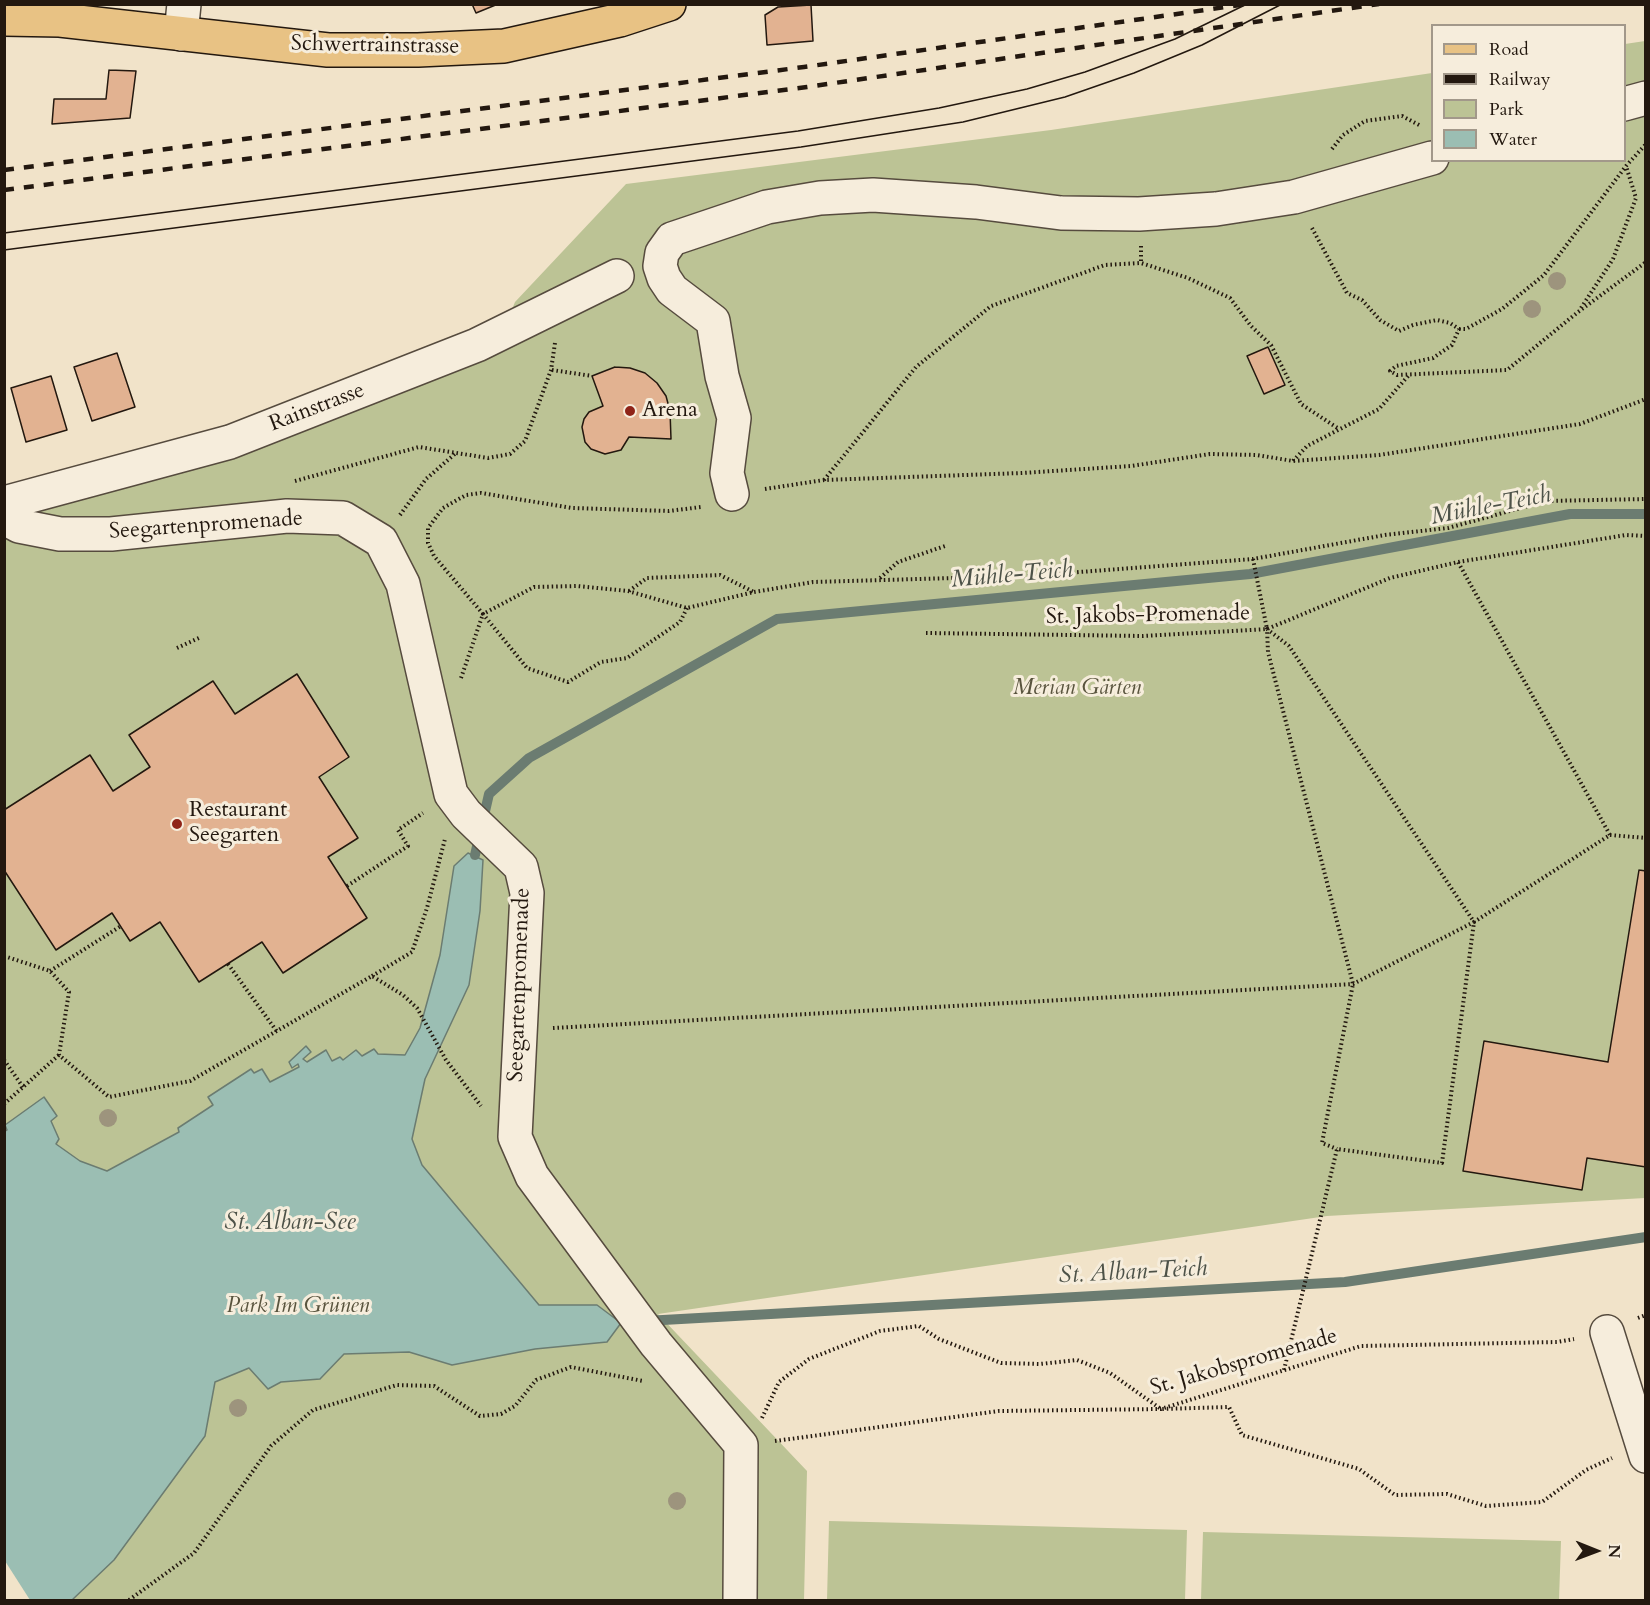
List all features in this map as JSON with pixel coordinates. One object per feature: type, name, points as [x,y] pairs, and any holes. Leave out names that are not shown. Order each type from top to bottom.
[{"type":"main road","name":"Schwertrainstrasse","points":[[4,19],[183,19],[328,50],[504,46],[620,20],[669,4]]},
{"type":"street","points":[[1626,103],[1646,98]]},
{"type":"street","points":[[732,494],[727,473],[734,418],[722,376],[713,321],[672,290],[664,278],[660,266],[661,259],[672,239],[767,207],[820,198],[873,195],[976,202],[1061,213],[1139,214],[1216,209],[1305,194],[1431,158]]},
{"type":"street","name":"Rainstrasse","points":[[4,503],[230,442],[477,345],[617,276]]},
{"type":"street","name":"Seegartenpromenade","points":[[4,518],[19,526],[60,534],[111,534],[287,516],[343,518],[381,541]]},
{"type":"street","points":[[381,541],[403,584],[458,804]]},
{"type":"street","name":"Seegartenpromenade","points":[[458,804],[520,867],[527,893],[515,1137],[532,1176],[656,1344],[741,1445]]},
{"type":"street","points":[[1608,1332],[1643,1449]]},
{"type":"street","points":[[740,1600],[741,1445]]},
{"type":"path","points":[[1426,126],[1402,116],[1365,120],[1343,135],[1322,164],[1305,194],[1338,279],[1347,293],[1362,300],[1380,320],[1399,332],[1413,325],[1437,320],[1450,323],[1459,329],[1466,329],[1502,309],[1545,275],[1626,166],[1646,144]]},
{"type":"path","points":[[1578,312],[1613,259],[1636,198],[1626,166]]},
{"type":"path","points":[[1141,246],[1141,263]]},
{"type":"path","points":[[1459,329],[1452,345],[1433,358],[1396,366],[1390,371],[1397,375],[1409,375],[1507,370],[1578,312],[1646,262]]},
{"type":"path","points":[[824,480],[916,368],[991,306],[1105,265],[1141,263],[1188,278],[1230,298],[1251,326],[1271,345],[1301,404],[1339,429]]},
{"type":"path","points":[[293,481],[419,447],[457,451],[488,458],[510,454],[525,441],[551,370],[556,336],[547,311]]},
{"type":"path","points":[[551,370],[592,376]]},
{"type":"path","points":[[1293,461],[1307,446],[1379,409],[1409,375]]},
{"type":"path","points":[[687,608],[680,621],[627,658],[601,662],[568,682],[527,668],[434,556],[428,543],[428,528],[442,508],[466,495],[481,493],[572,508],[669,511],[704,506],[732,494],[824,480],[1022,474],[1131,466],[1210,454],[1257,455],[1293,461],[1379,455],[1580,424],[1646,399]]},
{"type":"path","points":[[381,541],[426,479],[457,451]]},
{"type":"path","points":[[460,680],[483,614],[534,587],[578,586],[628,591],[687,608],[754,592],[813,582],[1026,576],[1253,559],[1385,535],[1448,528],[1546,501],[1646,499]]},
{"type":"path","name":"St. Jakobs-Promenade","points":[[926,633],[1143,636],[1267,629],[1390,578],[1458,562],[1626,535],[1646,537]]},
{"type":"path","points":[[879,579],[898,562],[945,546]]},
{"type":"path","points":[[1253,559],[1267,629],[1268,652],[1353,984],[1322,1143],[1337,1149],[1442,1163],[1474,922],[1289,646],[1267,629]]},
{"type":"path","points":[[1458,562],[1610,835]]},
{"type":"path","points":[[628,591],[647,578],[688,574],[720,575],[754,592]]},
{"type":"path","points":[[177,648],[201,637]]},
{"type":"path","points":[[346,886],[408,846],[398,830],[458,804]]},
{"type":"path","points":[[58,1055],[109,1097],[190,1082],[278,1033],[412,952],[427,908],[445,838],[458,804]]},
{"type":"path","points":[[519,1030],[1353,984],[1474,922],[1610,835],[1646,838]]},
{"type":"path","points":[[50,971],[121,926]]},
{"type":"path","points":[[4,956],[50,971],[69,992],[58,1055],[4,1104]]},
{"type":"path","points":[[228,964],[278,1033]]},
{"type":"path","points":[[372,976],[403,995],[417,1008],[446,1060],[482,1107],[515,1137]]},
{"type":"path","points":[[4,1060],[24,1087]]},
{"type":"path","points":[[1284,1370],[1337,1149]]},
{"type":"path","name":"St. Jakobspromenade","points":[[741,1445],[832,1436],[999,1411],[1161,1409],[1361,1346],[1557,1342],[1608,1332],[1646,1315]]},
{"type":"path","points":[[741,1445],[765,1414],[778,1383],[809,1359],[880,1331],[919,1326],[939,1339],[1001,1363],[1040,1364],[1077,1360],[1110,1373],[1161,1409],[1229,1407],[1242,1435],[1359,1469],[1395,1495],[1447,1494],[1486,1506],[1542,1502],[1586,1470],[1643,1449]]},
{"type":"path","points":[[129,1600],[194,1553],[271,1446],[313,1410],[397,1385],[434,1386],[480,1416],[501,1414],[515,1406],[536,1380],[571,1367],[641,1381],[679,1372]]},
{"type":"green space","name":"Merian Gärten","points":[[1645,41],[1645,1198],[1327,1216],[658,1314],[807,1471],[804,1600],[5,1600],[5,516],[73,502],[206,464],[493,356],[515,302],[626,184],[1051,130],[1431,73],[1431,162],[1626,162],[1626,44]]},
{"type":"green space","points":[[829,1521],[1187,1530],[1185,1600],[827,1600]]},
{"type":"green space","points":[[1203,1532],[1561,1541],[1559,1600],[1201,1600]]},
{"type":"water","name":"St. Alban-See","points":[[468,853],[483,860],[480,911],[469,985],[425,1079],[412,1139],[422,1165],[539,1305],[597,1305],[621,1323],[607,1342],[535,1349],[452,1365],[409,1352],[344,1354],[320,1379],[281,1382],[268,1389],[249,1368],[215,1382],[205,1436],[114,1560],[72,1600],[5,1600],[4,1132],[7,1130],[5,1125],[44,1097],[57,1116],[51,1121],[59,1139],[56,1144],[80,1161],[107,1171],[179,1132],[178,1128],[213,1105],[208,1097],[251,1069],[254,1073],[262,1069],[270,1082],[299,1067],[298,1064],[292,1068],[289,1062],[306,1046],[311,1052],[303,1059],[307,1062],[326,1050],[332,1061],[340,1057],[343,1060],[356,1050],[362,1056],[374,1049],[378,1054],[405,1055],[420,1028],[440,955],[454,866]]},
{"type":"pier","points":[[5,1561],[30,1600],[5,1600]]},
{"type":"building","points":[[472,4],[498,4],[476,13]]},
{"type":"building","points":[[811,5],[813,41],[767,45],[765,15],[778,7]]},
{"type":"building","points":[[109,70],[136,71],[130,118],[52,124],[54,99],[106,99]]},
{"type":"building","points":[[1268,347],[1285,385],[1264,394],[1247,356]]},
{"type":"building","points":[[117,353],[135,407],[92,421],[74,367]]},
{"type":"building","name":"Arena","points":[[615,367],[630,368],[645,373],[657,383],[666,396],[670,411],[671,439],[629,437],[621,450],[605,454],[591,449],[585,442],[582,427],[584,419],[589,412],[603,406],[592,376]]},
{"type":"building","points":[[51,376],[67,430],[26,442],[11,388]]},
{"type":"building","name":"Restaurant Seegarten","points":[[297,674],[349,757],[319,777],[358,838],[328,857],[367,918],[283,973],[262,942],[199,982],[160,922],[130,941],[112,913],[56,950],[4,870],[4,810],[90,755],[113,791],[150,767],[129,735],[213,681],[235,714]]},
{"type":"building","points":[[1639,870],[1646,871],[1646,1167],[1587,1158],[1582,1190],[1463,1171],[1484,1041],[1608,1062]]},
{"type":"waterway","name":"Mühle-Teich","points":[[475,855],[489,794],[529,758],[777,619],[1250,574],[1570,514],[1646,514]]},
{"type":"waterway","name":"St. Alban-Teich","points":[[645,1321],[1345,1282],[1646,1237]]},
{"type":"tram line","points":[[4,233],[798,131],[939,108],[1027,89],[1085,72],[1175,39],[1247,4]]},
{"type":"tram line","points":[[4,250],[801,147],[963,122],[1065,97],[1134,73],[1202,45],[1282,4]]},
{"type":"railway","points":[[4,170],[804,67],[1247,4]]},
{"type":"railway","points":[[4,190],[807,87],[1379,4]]},
{"type":"place","name":"Arena","points":[[630,411]]},
{"type":"place","name":"Restaurant Seegarten","points":[[177,824]]},
{"type":"park label","name":"Park Im Grünen","points":[[298,1307]]}]
